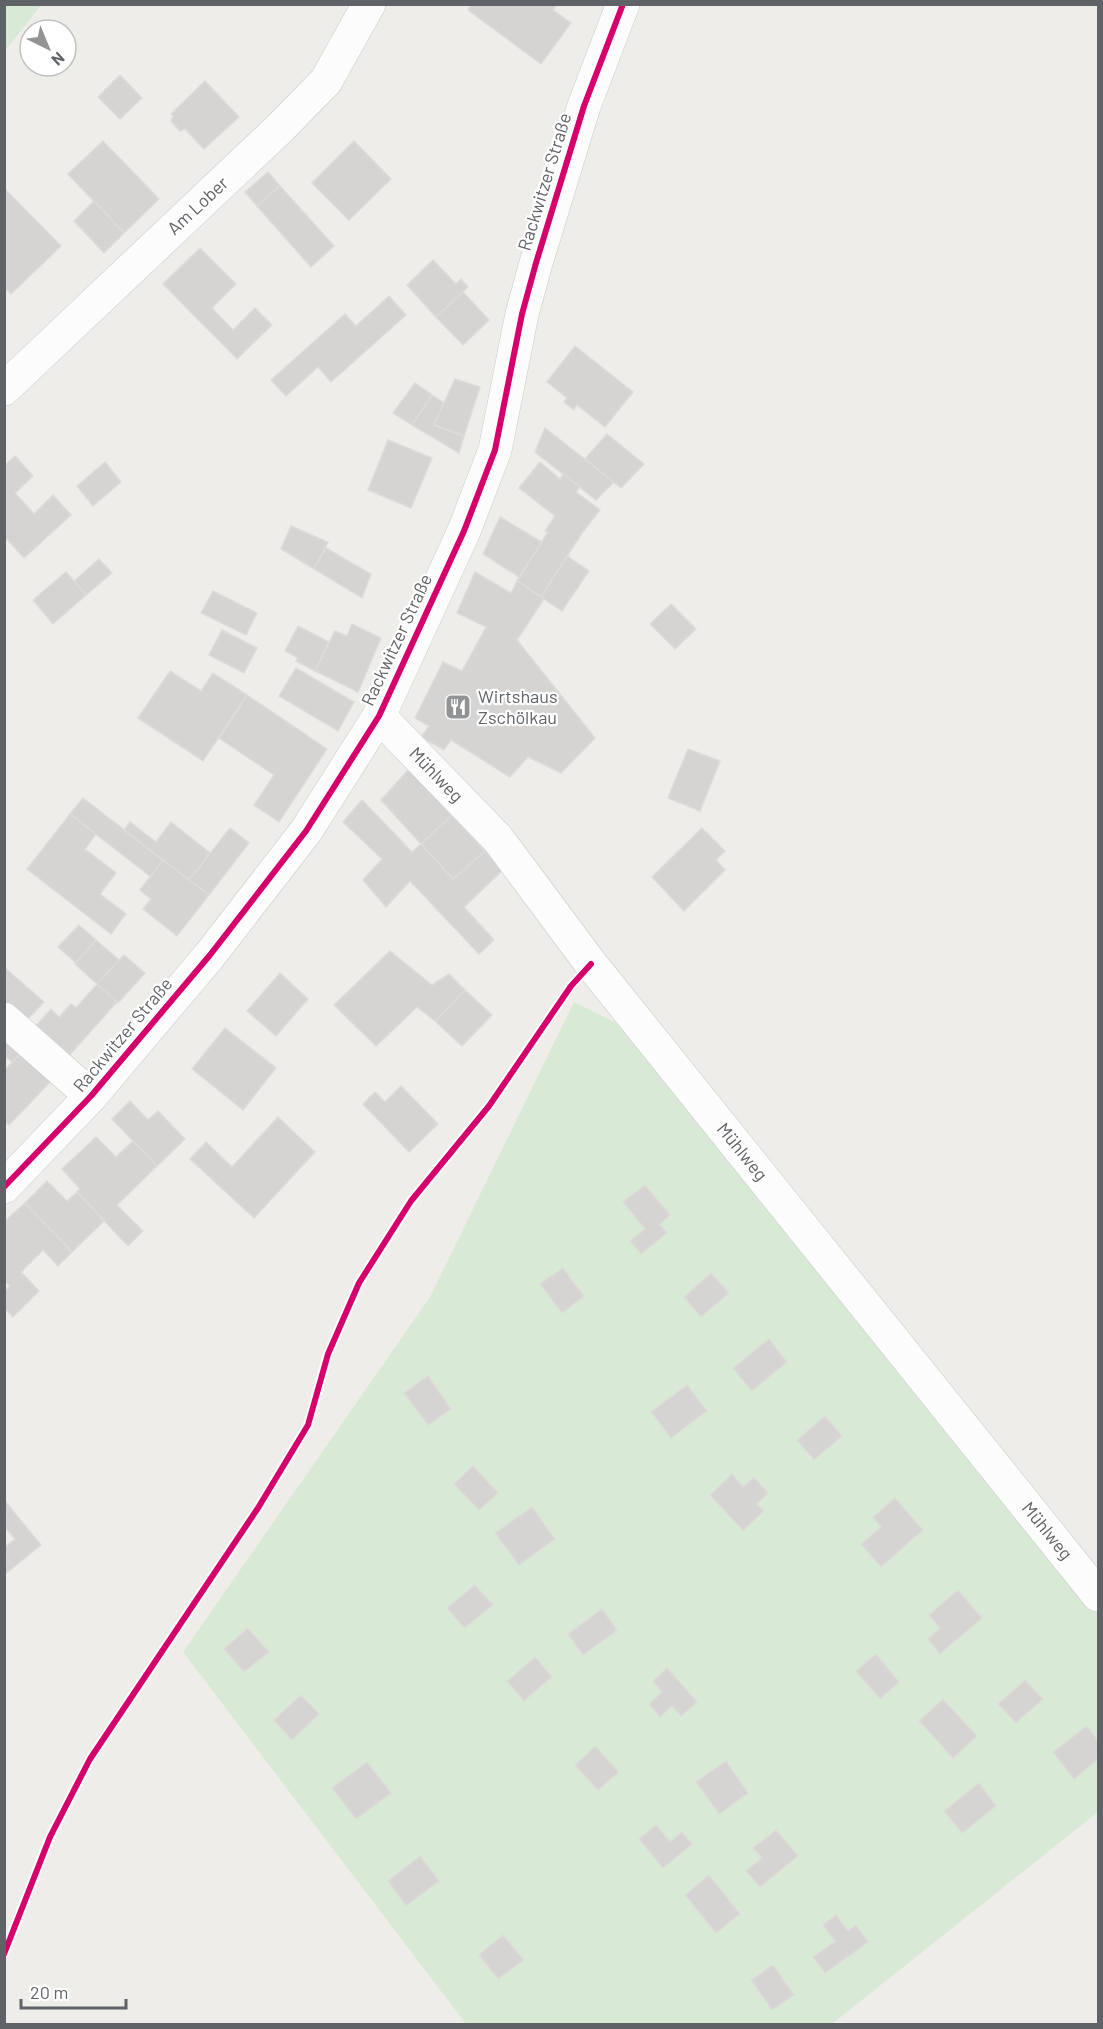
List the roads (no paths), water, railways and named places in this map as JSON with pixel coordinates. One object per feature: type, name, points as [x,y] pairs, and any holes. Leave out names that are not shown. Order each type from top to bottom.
[{"type":"street","name":"Am Lober","points":[[4,389],[280,128],[326,81],[369,4]]},
{"type":"street","name":"Rackwitzer Straße","points":[[4,1187],[91,1096],[210,955],[306,831],[378,716],[464,531],[495,450],[522,314],[536,263],[584,106],[623,4]]},
{"type":"street","name":"Mühlweg","points":[[378,716],[498,839],[598,973],[1098,1595]]},
{"type":"street","points":[[4,1019],[91,1096]]},
{"type":"place","name":"Wirtshaus Zschölkau","points":[[458,707]]}]
